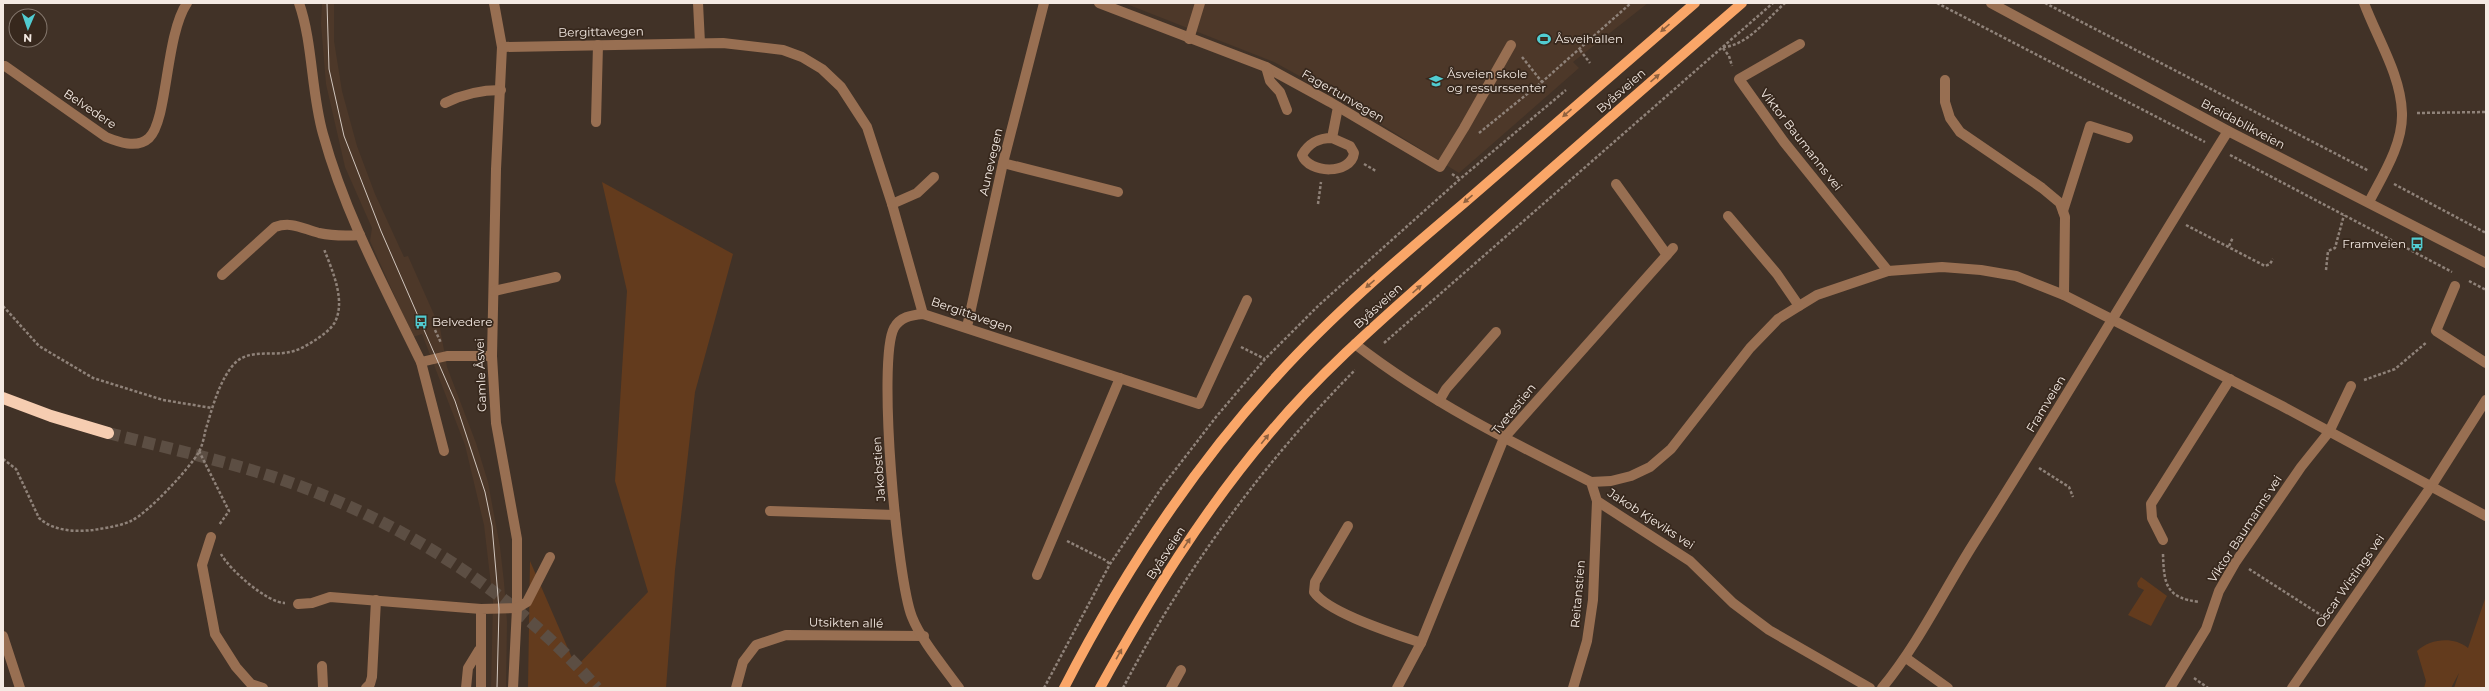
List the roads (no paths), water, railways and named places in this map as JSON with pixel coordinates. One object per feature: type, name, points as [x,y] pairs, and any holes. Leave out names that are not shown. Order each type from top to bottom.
[{"type":"highway","points":[[3,398],[51,416],[108,433]]},
{"type":"main road","name":"Byåsveien","points":[[1064,688],[1126,574],[1178,497],[1232,427],[1276,376],[1356,296],[1695,3]]},
{"type":"main road","name":"Byåsveien","points":[[1100,688],[1137,620],[1222,492],[1269,433],[1355,344],[1742,3]]},
{"type":"street","name":"Belvedere","points":[[5,66],[106,137],[118,142],[140,143],[149,138],[158,121],[176,27],[187,3]]},
{"type":"street","points":[[299,3],[304,24],[315,102],[332,166],[360,235],[421,362],[444,451]]},
{"type":"street","name":"Gamle Åsvei","points":[[494,3],[502,47],[496,169],[492,356],[496,423],[517,539],[517,608],[512,688]]},
{"type":"street","points":[[698,3],[700,44]]},
{"type":"street","name":"Aunevegen","points":[[967,327],[1003,163],[1044,3]]},
{"type":"street","name":"Fagertunvegen","points":[[1099,3],[1266,68],[1338,106],[1440,167],[1511,45]]},
{"type":"street","points":[[1189,39],[1200,3]]},
{"type":"street","name":"Breidablikveien","points":[[1991,3],[2228,131],[2486,263]]},
{"type":"street","points":[[2364,3],[2396,81],[2402,114],[2396,147],[2369,202]]},
{"type":"street","name":"Bergittavegen","points":[[502,47],[700,44],[750,46],[783,50],[802,57],[822,69],[841,87],[866,127],[892,204],[923,314],[967,327],[1199,404],[1247,300]]},
{"type":"street","name":"Viktor Baumanns vei","points":[[1800,44],[1738,79],[1784,142],[1888,271]]},
{"type":"street","points":[[596,122],[598,45]]},
{"type":"street","points":[[1266,68],[1270,81],[1280,92],[1287,110]]},
{"type":"street","points":[[1945,80],[1945,102],[1950,118],[1960,132],[2042,188],[2060,203],[2063,211]]},
{"type":"street","points":[[445,103],[478,92],[500,90]]},
{"type":"street","points":[[1332,138],[1338,106]]},
{"type":"street","points":[[2064,294],[2063,211],[2090,126],[2128,138]]},
{"type":"street","name":"Framveien","points":[[1882,688],[1906,658],[1966,556],[2028,459],[2228,131]]},
{"type":"street","points":[[1332,138],[1350,146],[1354,152],[1354,158],[1342,167],[1324,168],[1310,164],[1302,155],[1306,148],[1318,139],[1332,138]]},
{"type":"street","points":[[1003,163],[1118,192]]},
{"type":"street","points":[[892,204],[916,193],[934,177]]},
{"type":"street","name":"Tvetestien","points":[[1397,688],[1421,643],[1504,438],[1670,252],[1616,184]]},
{"type":"street","points":[[1728,216],[1777,274],[1799,306]]},
{"type":"street","points":[[222,275],[275,227],[289,223],[318,233],[333,235],[360,235]]},
{"type":"street","points":[[1355,344],[1414,387],[1504,438],[1591,482],[1611,481],[1631,476],[1650,467],[1671,449],[1750,348],[1778,320],[1817,295],[1888,271],[1942,267],[1981,270],[2016,276],[2064,294],[2230,379],[2430,488],[2486,516]]},
{"type":"street","points":[[494,291],[556,277]]},
{"type":"street","points":[[2455,286],[2436,331],[2486,363]]},
{"type":"street","name":"Jakobstien","points":[[923,314],[912,315],[902,319],[895,328],[888,356],[888,404],[895,515],[905,590],[912,617],[924,636]]},
{"type":"street","points":[[1439,401],[1446,389],[1496,332]]},
{"type":"street","points":[[421,362],[447,356],[492,356]]},
{"type":"street","points":[[1037,575],[1052,534],[1120,378]]},
{"type":"street","points":[[2163,540],[2152,518],[2151,504],[2230,379]]},
{"type":"street","name":"Viktor Baumanns vei","points":[[2170,688],[2206,629],[2216,599],[2237,562],[2301,467],[2328,432],[2351,386]]},
{"type":"street","points":[[2430,488],[2486,400]]},
{"type":"street","name":"Jakob Kjeviks vei","points":[[1591,482],[1597,501],[1690,561],[1733,603],[1770,630],[1870,688]]},
{"type":"street","name":"Oscar Wistings vei","points":[[2292,688],[2430,488]]},
{"type":"street","name":"Reitanstien","points":[[1573,688],[1587,641],[1593,600],[1597,501]]},
{"type":"street","points":[[770,511],[895,515]]},
{"type":"street","points":[[1348,526],[1315,582],[1314,592],[1324,602],[1364,622],[1421,643]]},
{"type":"street","points":[[211,538],[202,565],[215,634],[221,645],[251,684],[263,688]]},
{"type":"street","points":[[295,604],[312,603],[330,597],[480,609],[517,608],[527,602],[550,557]]},
{"type":"street","points":[[366,688],[372,677],[376,600]]},
{"type":"street","points":[[480,609],[479,650],[481,688]]},
{"type":"street","name":"Utsikten allé","points":[[736,688],[743,662],[756,645],[786,635],[924,636]]},
{"type":"street","points":[[3,636],[20,688]]},
{"type":"street","points":[[924,636],[959,688]]},
{"type":"street","points":[[466,688],[468,668],[479,650]]},
{"type":"street","points":[[1906,658],[1948,688]]},
{"type":"street","points":[[321,688],[322,666]]},
{"type":"street","points":[[1171,688],[1181,670]]},
{"type":"tunnel","points":[[108,433],[213,459],[274,477],[320,494],[364,513],[408,536],[450,561],[490,589],[528,619],[564,652],[597,688]]},
{"type":"tram line","points":[[327,3],[329,69],[344,136],[381,231],[455,401],[485,492],[492,526],[499,609],[497,688]]},
{"type":"place","name":"Åsveihallen","points":[[1544,39]]},
{"type":"place","name":"Åsveien skole og ressurssenter","points":[[1436,81]]},
{"type":"place","name":"Framveien","points":[[2417,244]]},
{"type":"place","name":"Belvedere","points":[[421,322]]}]
